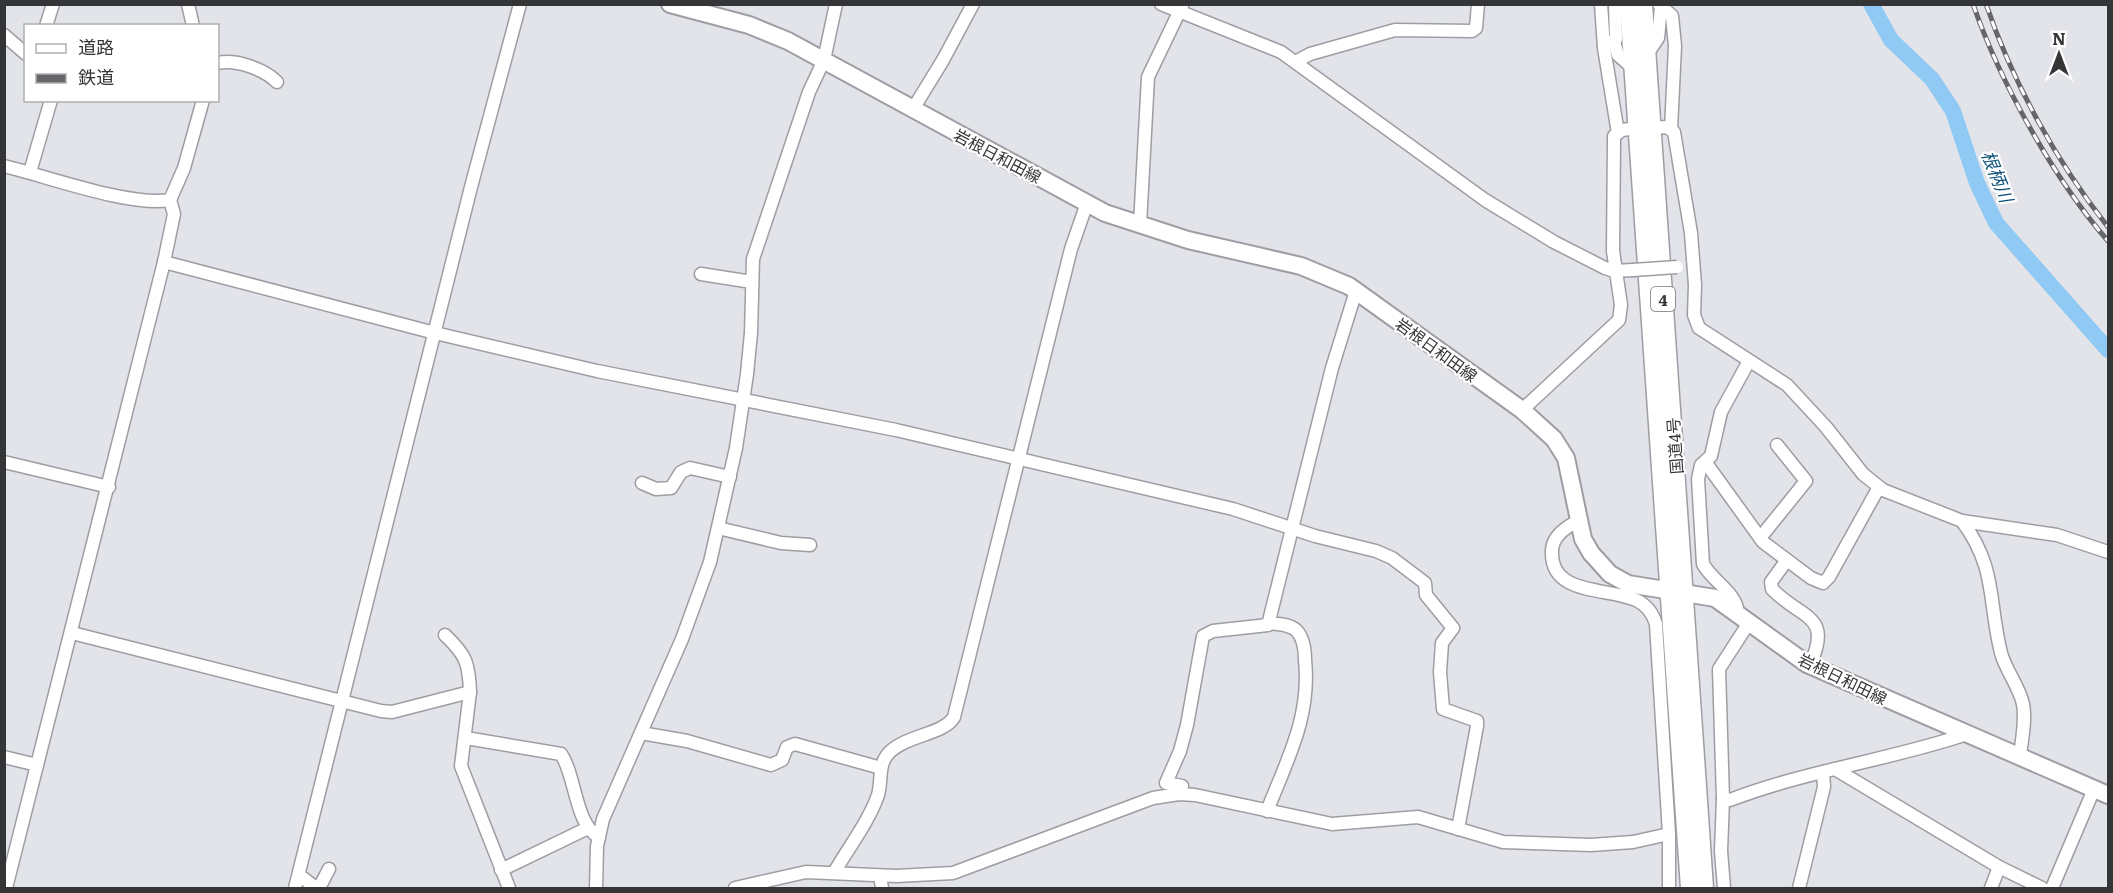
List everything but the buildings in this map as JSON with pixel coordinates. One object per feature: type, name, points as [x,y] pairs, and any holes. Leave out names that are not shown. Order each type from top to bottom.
[{"type":"highway","name":"国道4号","points":[[1629,4],[1640,62]]},
{"type":"highway","name":"国道4号","points":[[1642,4],[1640,62],[1676,592],[1690,888]]},
{"type":"highway","name":"国道4号","points":[[1676,592],[1704,888]]},
{"type":"main road","name":"岩根日和田線","points":[[681,6],[772,34],[1087,203],[1140,225],[1188,240],[1312,269],[1356,291],[1522,410],[1561,447],[1572,478],[1582,539],[1610,574],[1628,584],[1715,598],[1810,665],[2101,792]]},
{"type":"street","points":[[47,24],[53,4]]},
{"type":"street","points":[[188,4],[193,24]]},
{"type":"street","points":[[295,888],[520,4]]},
{"type":"street","points":[[596,888],[598,837],[609,804],[682,639],[710,562],[730,477],[742,401],[751,333],[753,259],[809,92],[824,60],[836,4]]},
{"type":"street","points":[[913,109],[944,60],[973,4]]},
{"type":"street","points":[[1161,4],[1181,8],[1266,45],[1296,61],[1485,200],[1554,242],[1614,271],[1694,267]]},
{"type":"street","points":[[1296,61],[1310,54],[1395,30],[1473,31],[1476,28],[1478,4]]},
{"type":"street","points":[[1522,410],[1619,320],[1621,305],[1614,271],[1614,141],[1618,133],[1609,44],[1601,4]]},
{"type":"street","points":[[1609,44],[1616,39],[1615,4]]},
{"type":"street","points":[[1609,44],[1618,55],[1640,62],[1658,38],[1660,6],[1672,16],[1675,46],[1671,129],[1675,137],[1691,233],[1695,321],[1710,336],[1787,385],[1826,427],[1863,474],[1879,487],[1962,521],[2057,535],[2109,552]]},
{"type":"street","points":[[1140,225],[1148,76],[1181,8]]},
{"type":"street","points":[[4,35],[24,51]]},
{"type":"street","points":[[219,63],[255,69],[269,74],[277,82]]},
{"type":"street","points":[[30,172],[50,102]]},
{"type":"street","points":[[6,888],[164,262],[174,214],[170,200],[186,162],[202,102]]},
{"type":"street","points":[[1618,133],[1644,128],[1671,129]]},
{"type":"street","points":[[4,166],[104,192],[152,201],[170,200]]},
{"type":"street","points":[[835,871],[873,806],[879,788],[881,768],[890,752],[926,732],[945,727],[954,717],[1071,249],[1087,203]]},
{"type":"street","points":[[164,262],[435,333],[597,372],[1019,457],[1233,509],[1316,536],[1376,551],[1392,558],[1425,583],[1426,595],[1453,628],[1442,644],[1440,672],[1443,710],[1477,721],[1458,829]]},
{"type":"street","points":[[701,274],[752,282]]},
{"type":"street","points":[[1269,623],[1332,369],[1356,291]]},
{"type":"street","points":[[1724,888],[1721,851],[1723,799],[1719,669],[1744,617],[1733,597],[1709,574],[1704,564],[1698,479],[1701,465],[1706,463],[1711,456],[1721,411],[1749,362]]},
{"type":"street","points":[[1760,538],[1806,481],[1777,445]]},
{"type":"street","points":[[4,462],[109,487]]},
{"type":"street","points":[[1706,463],[1760,538],[1811,578],[1823,583],[1827,580],[1879,487]]},
{"type":"street","points":[[642,483],[656,489],[671,488],[681,472],[690,468],[730,477]]},
{"type":"street","points":[[1578,520],[1560,532],[1552,546],[1552,564],[1557,573],[1576,585],[1639,601],[1654,617],[1659,635],[1669,834],[1669,888]]},
{"type":"street","points":[[1962,521],[1975,537],[1987,568],[1993,589],[2001,651],[2023,706],[2020,755]]},
{"type":"street","points":[[718,528],[781,543],[810,545]]},
{"type":"street","points":[[1787,560],[1771,582],[1772,589],[1816,624],[1819,633],[1818,646],[1810,665]]},
{"type":"street","points":[[1179,794],[1182,786],[1167,783],[1180,751],[1187,725],[1203,636],[1213,631],[1260,627],[1269,623],[1289,626],[1298,632],[1305,653],[1306,691],[1300,728],[1267,811]]},
{"type":"street","points":[[72,633],[392,712],[470,692]]},
{"type":"street","points":[[445,635],[462,652],[468,665],[470,692],[461,766],[509,888]]},
{"type":"street","points":[[641,733],[687,741],[771,765],[782,760],[787,747],[795,744],[881,768]]},
{"type":"street","points":[[1723,799],[1730,800],[1775,784],[1936,745],[1970,733]]},
{"type":"street","points":[[466,738],[561,754],[569,768],[582,816],[588,828],[598,837]]},
{"type":"street","points":[[4,757],[37,765]]},
{"type":"street","points":[[1829,771],[1999,867],[2042,888]]},
{"type":"street","points":[[1799,888],[1829,771]]},
{"type":"street","points":[[2052,888],[2101,792]]},
{"type":"street","points":[[735,888],[795,874],[835,871],[880,876],[919,876],[968,870],[1153,798],[1179,794],[1233,802],[1332,824],[1407,816],[1431,820],[1503,842],[1591,845],[1634,842],[1669,834]]},
{"type":"street","points":[[501,870],[588,828]]},
{"type":"street","points":[[1991,888],[1999,867]]},
{"type":"street","points":[[299,875],[318,888],[329,869]]},
{"type":"street","points":[[880,876],[882,888]]},
{"type":"waterway","name":"根柄川","points":[[1871,4],[1891,40],[1932,79],[1953,111],[1977,183],[1996,223],[2108,350]]},
{"type":"railway","points":[[1973,4],[1998,65],[2030,128],[2068,189],[2108,241]]},
{"type":"railway","points":[[1986,4],[2009,63],[2038,120],[2071,175],[2108,227]]}]
